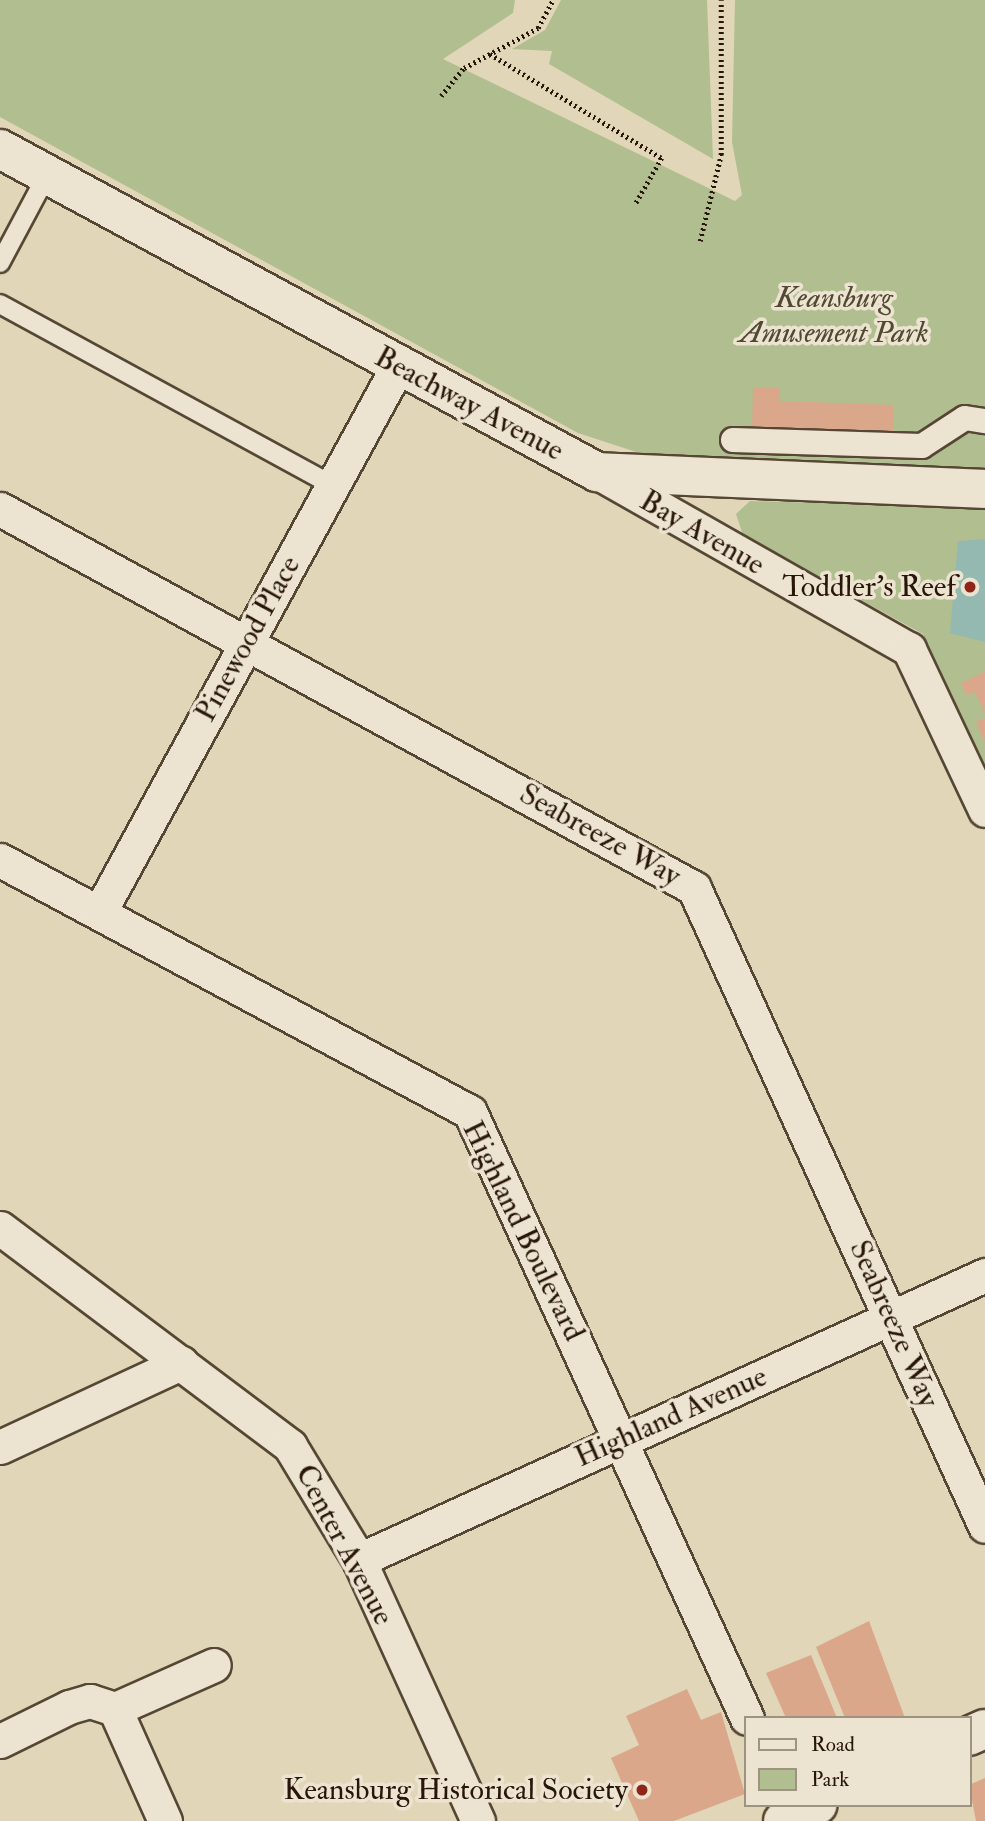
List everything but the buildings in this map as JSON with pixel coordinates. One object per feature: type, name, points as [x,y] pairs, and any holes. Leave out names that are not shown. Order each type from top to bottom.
[{"type":"street","name":"Beachway Avenue","points":[[0,149],[597,472],[985,489]]},
{"type":"street","name":"Pinewood Place","points":[[99,913],[398,366]]},
{"type":"street","points":[[733,440],[922,446],[965,418],[985,421]]},
{"type":"street","name":"Bay Avenue","points":[[597,472],[909,649],[985,810]]},
{"type":"street","name":"Seabreeze Way","points":[[0,509],[694,888],[985,1526]]},
{"type":"street","name":"Highland Boulevard","points":[[0,860],[470,1112],[746,1716]]},
{"type":"street","name":"Center Avenue","points":[[0,1228],[290,1446],[359,1560],[478,1821]]},
{"type":"street","name":"Highland Avenue","points":[[359,1560],[985,1275]]},
{"type":"street","points":[[0,1447],[181,1363]]},
{"type":"street","points":[[0,1741],[69,1707],[90,1701],[115,1709],[214,1665]]},
{"type":"street","points":[[115,1709],[165,1821]]},
{"type":"lane","points":[[0,263],[47,175]]},
{"type":"lane","points":[[0,304],[332,485]]},
{"type":"path","points":[[441,96],[464,68],[538,28],[553,0]]},
{"type":"path","points":[[700,241],[721,155],[720,0]]},
{"type":"path","points":[[490,54],[662,158],[635,205]]},
{"type":"green space","name":"Keansburg Amusement Park","points":[[0,0],[515,0],[513,13],[443,59],[735,201],[742,195],[732,142],[735,0],[985,0],[985,471],[670,463],[578,433],[0,117]]},
{"type":"green space","points":[[561,0],[707,0],[713,159],[549,64],[552,51],[512,49],[545,30]]},
{"type":"green space","points":[[750,501],[985,508],[985,765],[923,634],[743,535],[736,514]]},
{"type":"water","name":"Toddler's Reef","points":[[985,539],[985,642],[950,633],[958,541]]},
{"type":"place","name":"Toddler's Reef","points":[[970,587]]},
{"type":"place","name":"Keansburg Historical Society","points":[[642,1790]]}]
